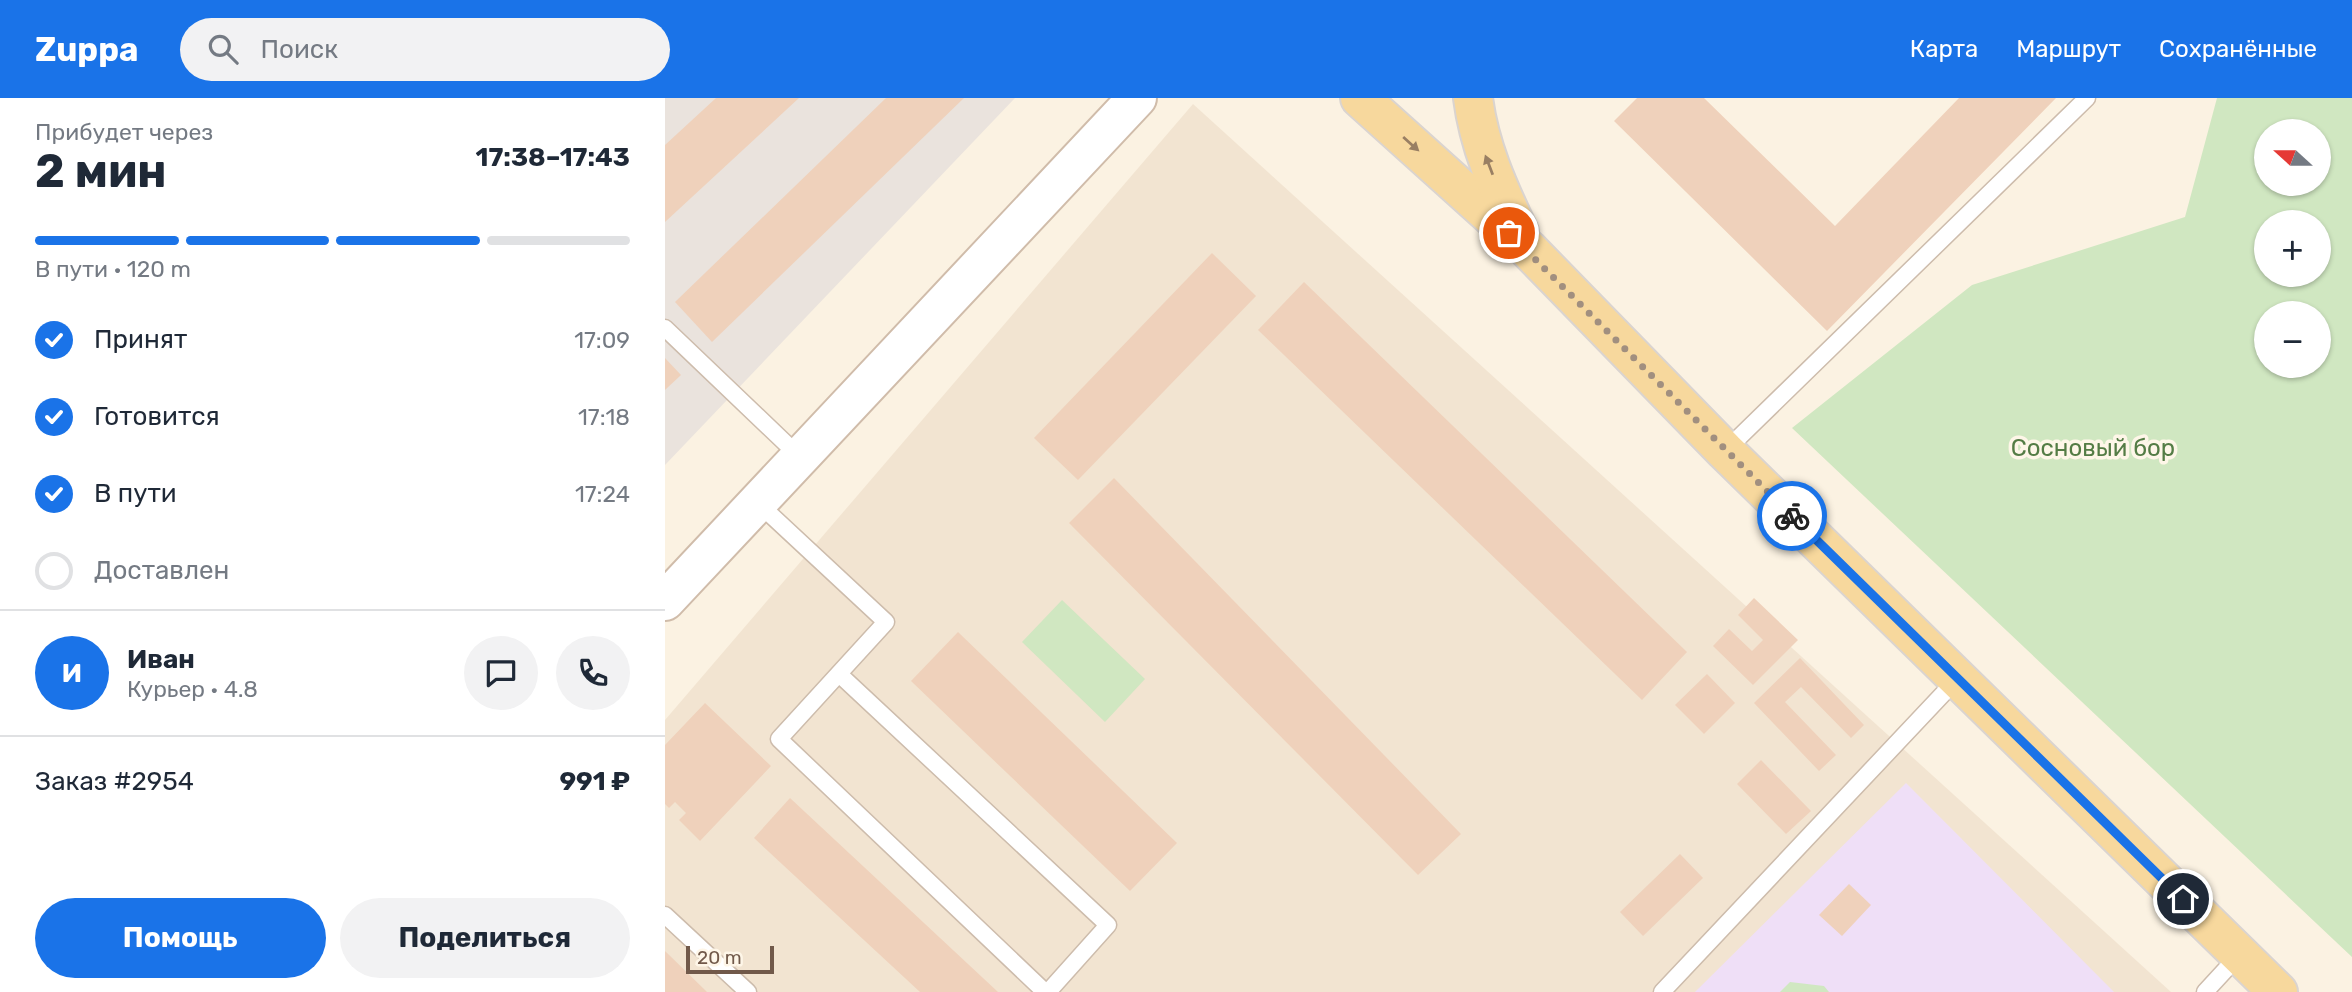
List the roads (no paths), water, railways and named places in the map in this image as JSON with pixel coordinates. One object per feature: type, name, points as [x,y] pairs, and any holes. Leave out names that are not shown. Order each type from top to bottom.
[{"type":"main road","points":[[1360,98],[1528,249],[1725,451],[2278,992]]},
{"type":"main road","points":[[1473,98],[1476,126],[1487,161],[1528,249]]},
{"type":"street","points":[[665,601],[1137,98]]},
{"type":"lane","points":[[1725,451],[2087,98]]},
{"type":"lane","points":[[665,328],[800,457]]},
{"type":"lane","points":[[757,502],[886,622],[779,740],[1046,992],[1108,925],[839,674]]},
{"type":"lane","points":[[1662,992],[1958,678]]},
{"type":"lane","points":[[665,915],[748,992]]},
{"type":"lane","points":[[2205,992],[2240,954]]},
{"type":"park label","name":"Сосновый бор","points":[[2093,448]]}]
